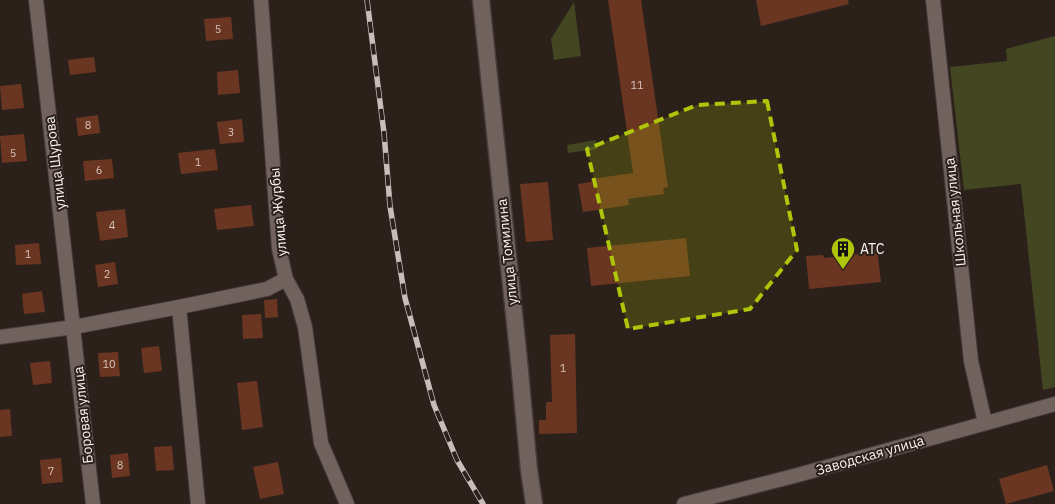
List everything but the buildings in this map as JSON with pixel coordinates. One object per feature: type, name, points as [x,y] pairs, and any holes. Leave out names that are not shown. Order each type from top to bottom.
[{"type":"street","name":"улица Щурова","points":[[36,0],[74,327]]},
{"type":"street","name":"улица Журбы","points":[[261,0],[279,249],[286,279],[297,299],[305,327],[321,443],[347,504]]},
{"type":"street","name":"улица Томилина","points":[[481,0],[534,504]]},
{"type":"street","name":"Школьная улица","points":[[933,0],[971,361],[985,423]]},
{"type":"street","points":[[0,338],[74,327],[267,289],[286,279]]},
{"type":"street","points":[[179,307],[198,504]]},
{"type":"street","name":"Боровая улица","points":[[74,327],[93,504]]},
{"type":"street","name":"Заводская улица","points":[[684,504],[794,476],[1055,404]]},
{"type":"highlighted area","points":[[767,101],[797,250],[750,309],[628,329],[587,149],[697,105]]},
{"type":"green space","points":[[574,2],[581,56],[554,60],[551,39]]},
{"type":"green space","points":[[1055,36],[1055,387],[1043,390],[1021,184],[964,190],[950,67],[1007,61],[1006,49]]},
{"type":"green space","points":[[596,140],[597,149],[568,153],[567,145]]},
{"type":"railway","points":[[367,0],[384,133],[390,206],[405,298],[434,405],[457,460],[483,504]]},
{"type":"place","name":"АТС","points":[[843,270]]}]
